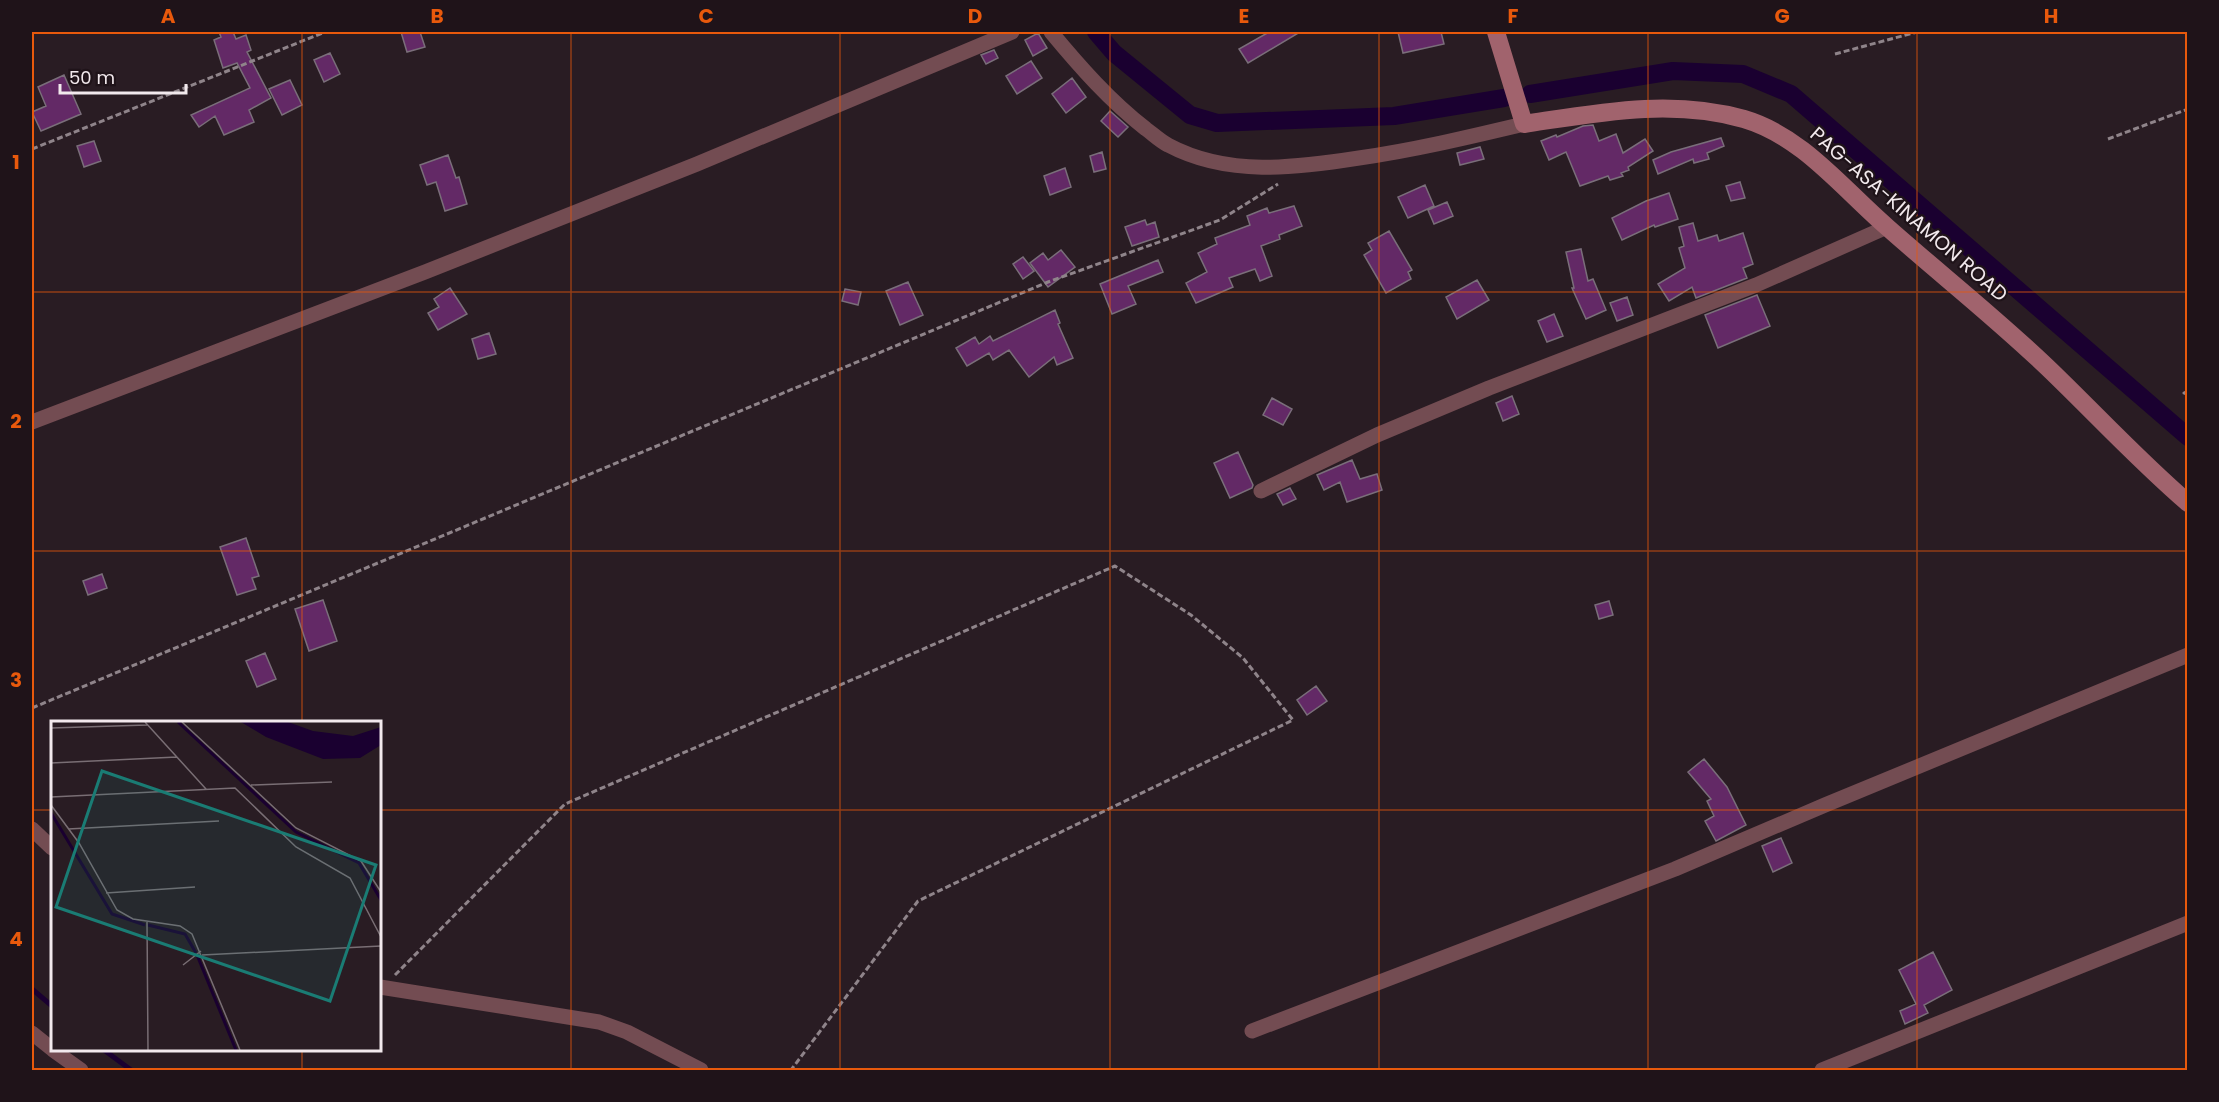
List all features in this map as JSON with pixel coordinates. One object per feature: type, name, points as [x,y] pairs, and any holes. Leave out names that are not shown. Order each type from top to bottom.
[{"type":"street","points":[[32,422],[435,268],[686,168],[1012,32]]},
{"type":"street","points":[[1052,32],[1105,93],[1134,120],[1166,144],[1194,158],[1230,166],[1270,168],[1305,167],[1436,145],[1524,124],[1496,32]]},
{"type":"street","name":"PAG-ASA-KINAMON ROAD","points":[[1524,124],[1628,108],[1678,107],[1705,110],[1767,127],[1812,157],[1887,228],[2004,327],[2187,503]]},
{"type":"street","points":[[1261,491],[1408,422],[1489,388],[1756,285],[1887,228]]},
{"type":"street","points":[[1252,1031],[1675,869],[1825,804],[2187,655]]},
{"type":"street","points":[[32,829],[51,847]]},
{"type":"street","points":[[1822,1071],[2187,923]]},
{"type":"street","points":[[381,987],[599,1022],[627,1032],[701,1071]]},
{"type":"street","points":[[32,1033],[51,1047]]},
{"type":"street","points":[[56,1051],[81,1071]]},
{"type":"path","points":[[32,149],[325,32]]},
{"type":"path","points":[[1835,54],[1917,32]]},
{"type":"path","points":[[2108,139],[2187,109]]},
{"type":"path","points":[[32,708],[1048,282],[1220,220],[1305,167]]},
{"type":"path","points":[[381,987],[565,804],[1115,566],[1191,615],[1243,658],[1293,720],[918,901],[791,1071]]},
{"type":"building","points":[[219,32],[233,32],[236,39],[246,35],[251,50],[247,52],[271,98],[249,110],[254,122],[224,135],[215,116],[199,127],[191,115],[250,88],[237,63],[223,68],[214,40],[221,37]]},
{"type":"building","points":[[401,32],[420,32],[425,47],[407,52]]},
{"type":"building","points":[[1269,32],[1300,32],[1248,63],[1239,49]]},
{"type":"building","points":[[1398,32],[1441,32],[1444,44],[1403,53]]},
{"type":"building","points":[[1038,33],[1047,48],[1033,56],[1025,40]]},
{"type":"building","points":[[994,50],[998,58],[986,64],[981,55]]},
{"type":"building","points":[[330,53],[340,74],[324,82],[314,60]]},
{"type":"building","points":[[1031,61],[1042,78],[1017,94],[1006,76]]},
{"type":"building","points":[[64,75],[81,114],[41,131],[32,112],[46,106],[38,87]]},
{"type":"building","points":[[1072,78],[1086,97],[1066,113],[1052,94]]},
{"type":"building","points":[[290,80],[302,105],[282,115],[269,89]]},
{"type":"building","points":[[1110,111],[1128,127],[1118,137],[1101,121]]},
{"type":"building","points":[[1593,125],[1599,141],[1616,134],[1623,153],[1645,139],[1653,151],[1628,167],[1629,170],[1621,173],[1623,176],[1610,180],[1608,176],[1580,186],[1566,152],[1549,160],[1541,141],[1583,126]]},
{"type":"building","points":[[1721,138],[1724,146],[1707,153],[1709,159],[1694,163],[1693,159],[1658,174],[1653,160],[1671,152]]},
{"type":"building","points":[[94,141],[101,161],[84,167],[77,146]]},
{"type":"building","points":[[1480,147],[1484,159],[1460,165],[1457,153]]},
{"type":"building","points":[[1102,152],[1106,169],[1094,172],[1090,156]]},
{"type":"building","points":[[448,155],[456,178],[459,177],[467,204],[445,211],[436,182],[427,185],[420,165]]},
{"type":"building","points":[[1065,168],[1071,187],[1050,195],[1044,176]]},
{"type":"building","points":[[1740,182],[1745,198],[1731,201],[1726,186]]},
{"type":"building","points":[[1425,185],[1434,206],[1408,218],[1398,197]]},
{"type":"building","points":[[1669,193],[1678,219],[1655,227],[1654,225],[1622,240],[1612,218],[1646,201]]},
{"type":"building","points":[[1447,202],[1453,216],[1434,224],[1428,210]]},
{"type":"building","points":[[1294,206],[1302,226],[1279,235],[1280,239],[1261,246],[1272,276],[1260,281],[1255,269],[1229,278],[1233,287],[1196,303],[1186,283],[1207,272],[1198,253],[1217,244],[1215,238],[1250,225],[1247,216],[1267,208],[1269,213]]},
{"type":"building","points":[[1145,220],[1147,225],[1155,222],[1159,237],[1132,246],[1125,227]]},
{"type":"building","points":[[1693,223],[1698,241],[1717,235],[1719,241],[1743,233],[1753,264],[1743,268],[1747,278],[1696,298],[1692,287],[1669,301],[1658,284],[1685,268],[1679,248],[1684,246],[1679,227]]},
{"type":"building","points":[[1389,231],[1412,270],[1408,272],[1411,279],[1386,293],[1364,255],[1372,250],[1368,243]]},
{"type":"building","points":[[1581,249],[1588,281],[1593,279],[1606,310],[1586,319],[1572,288],[1574,288],[1566,252]]},
{"type":"building","points":[[1061,250],[1075,267],[1048,287],[1030,263],[1043,253],[1048,260]]},
{"type":"building","points":[[1023,257],[1034,271],[1023,279],[1013,264]]},
{"type":"building","points":[[1158,260],[1163,272],[1128,286],[1136,304],[1112,314],[1100,284]]},
{"type":"building","points":[[1477,280],[1489,300],[1457,319],[1446,297]]},
{"type":"building","points":[[908,282],[923,315],[900,325],[886,291]]},
{"type":"building","points":[[450,288],[467,314],[438,330],[428,313],[439,307],[434,299]]},
{"type":"building","points":[[845,289],[861,292],[858,305],[842,301]]},
{"type":"building","points":[[1757,295],[1770,326],[1718,348],[1705,315]]},
{"type":"building","points":[[1627,297],[1633,315],[1617,321],[1610,303]]},
{"type":"building","points":[[1055,310],[1060,323],[1058,324],[1073,358],[1057,365],[1054,357],[1029,377],[1009,350],[993,360],[989,353],[967,366],[956,348],[975,337],[979,344],[990,336],[993,341]]},
{"type":"building","points":[[1554,314],[1563,336],[1547,342],[1538,321]]},
{"type":"building","points":[[489,333],[496,354],[478,359],[472,339]]},
{"type":"building","points":[[1512,396],[1519,414],[1503,421],[1496,403]]},
{"type":"building","points":[[1272,398],[1292,409],[1283,425],[1263,415]]},
{"type":"building","points":[[1238,452],[1253,485],[1252,488],[1230,498],[1214,463]]},
{"type":"building","points":[[1352,460],[1360,479],[1377,474],[1382,490],[1347,502],[1340,482],[1324,490],[1317,475]]},
{"type":"building","points":[[1290,488],[1296,499],[1283,505],[1277,494]]},
{"type":"building","points":[[246,538],[259,576],[252,578],[256,589],[237,595],[220,547]]},
{"type":"building","points":[[102,574],[107,588],[88,595],[83,581]]},
{"type":"building","points":[[323,600],[337,641],[309,651],[295,609]]},
{"type":"building","points":[[1609,601],[1613,615],[1599,619],[1595,605]]},
{"type":"building","points":[[265,653],[276,679],[257,687],[246,661]]},
{"type":"building","points":[[1316,686],[1327,701],[1307,715],[1297,700]]},
{"type":"building","points":[[1704,759],[1727,787],[1746,825],[1716,841],[1705,821],[1714,816],[1707,801],[1711,799],[1688,772]]},
{"type":"building","points":[[1781,838],[1792,863],[1773,872],[1762,846]]},
{"type":"building","points":[[1933,952],[1952,990],[1924,1005],[1928,1013],[1905,1024],[1900,1011],[1916,1004],[1899,970]]},
{"type":"waterway","points":[[1096,32],[1114,53],[1190,115],[1217,123],[1394,116],[1504,98]]},
{"type":"waterway","points":[[1530,94],[1673,71],[1743,74],[1791,94],[2188,437]]},
{"type":"waterway","points":[[32,989],[51,1005]]},
{"type":"waterway","points":[[105,1051],[131,1070]]}]
